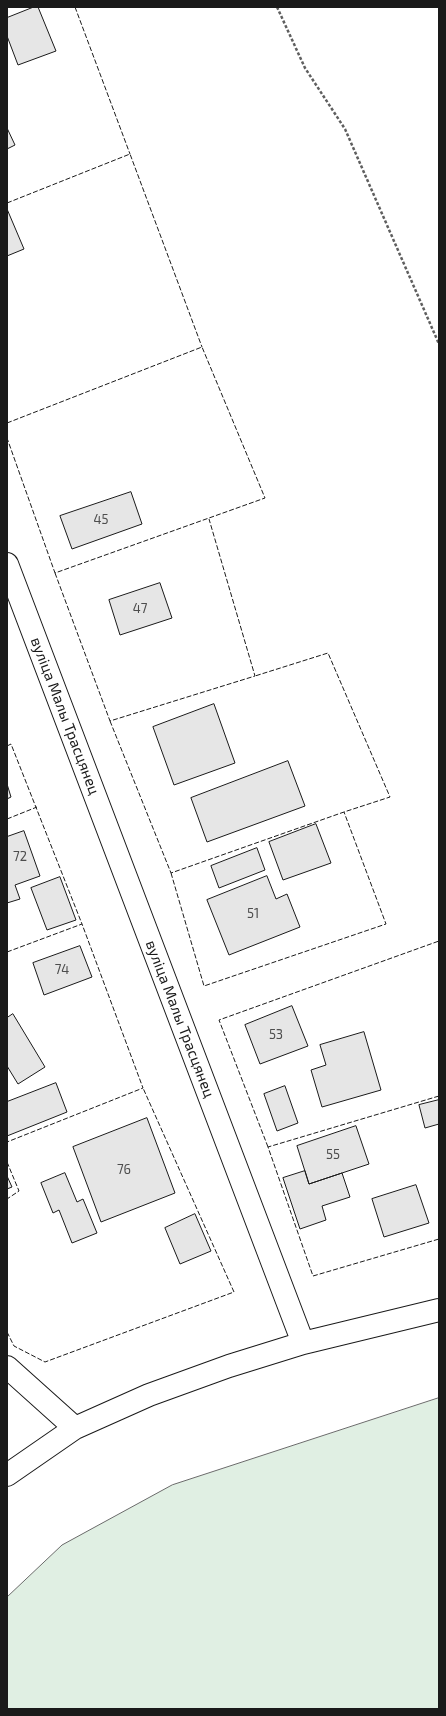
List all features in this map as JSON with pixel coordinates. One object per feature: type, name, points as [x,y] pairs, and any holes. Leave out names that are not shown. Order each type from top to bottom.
[{"type":"street","name":"вуліца Малы Трасцянец","points":[[7,564],[303,1343]]},
{"type":"street","points":[[7,1475],[75,1428],[148,1394],[229,1366],[303,1343],[439,1310]]},
{"type":"street","points":[[7,1367],[75,1428]]},
{"type":"path","points":[[277,7],[305,68],[345,129],[439,344]]},
{"type":"green space","points":[[439,1398],[439,1709],[7,1709],[7,1597],[62,1545],[172,1485]]},
{"type":"building","points":[[34,7],[38,7],[56,51],[18,65],[7,36],[7,18]]},
{"type":"building","points":[[7,128],[15,145],[7,149]]},
{"type":"building","points":[[7,209],[24,249],[7,256]]},
{"type":"building","points":[[131,492],[142,524],[72,549],[60,516]]},
{"type":"building","points":[[160,583],[172,618],[120,635],[109,600]]},
{"type":"building","points":[[214,704],[235,763],[174,785],[153,727]]},
{"type":"building","points":[[288,761],[305,806],[207,842],[191,798]]},
{"type":"building","points":[[7,784],[11,797],[7,799]]},
{"type":"building","points":[[316,824],[331,863],[283,880],[269,842]]},
{"type":"building","points":[[24,831],[40,876],[15,885],[20,899],[7,903],[7,837]]},
{"type":"building","points":[[257,848],[265,870],[219,888],[211,866]]},
{"type":"building","points":[[267,876],[276,899],[287,894],[300,927],[229,955],[207,900]]},
{"type":"building","points":[[60,877],[76,920],[47,930],[31,888]]},
{"type":"building","points":[[80,946],[92,977],[44,995],[33,963]]},
{"type":"building","points":[[292,1006],[308,1046],[260,1064],[245,1025]]},
{"type":"building","points":[[13,1014],[45,1067],[18,1084],[7,1066],[7,1018]]},
{"type":"building","points":[[364,1032],[381,1090],[322,1107],[311,1070],[326,1065],[320,1045]]},
{"type":"building","points":[[56,1083],[67,1112],[7,1136],[7,1102]]},
{"type":"building","points":[[285,1086],[298,1123],[277,1131],[264,1094]]},
{"type":"building","points":[[439,1100],[439,1124],[425,1128],[419,1105]]},
{"type":"building","points":[[147,1118],[175,1193],[101,1222],[73,1147]]},
{"type":"building","points":[[356,1126],[369,1164],[309,1184],[297,1146]]},
{"type":"building","points":[[305,1171],[309,1184],[342,1173],[350,1197],[322,1206],[326,1220],[300,1229],[283,1178]]},
{"type":"building","points":[[65,1173],[77,1202],[83,1199],[97,1233],[72,1243],[59,1210],[53,1213],[41,1183]]},
{"type":"building","points":[[7,1176],[12,1187],[7,1189]]},
{"type":"building","points":[[416,1185],[429,1223],[384,1237],[372,1199]]},
{"type":"building","points":[[195,1214],[211,1251],[180,1264],[165,1228]]},
{"type":"fence","points":[[75,7],[130,154]]},
{"type":"fence","points":[[7,203],[130,154],[202,347]]},
{"type":"fence","points":[[7,423],[202,347],[265,498],[55,573],[7,438]]},
{"type":"fence","points":[[55,573],[110,721],[255,676],[209,519]]},
{"type":"fence","points":[[110,721],[171,873],[390,797],[328,653],[255,676]]},
{"type":"fence","points":[[7,746],[11,744],[82,924]]},
{"type":"fence","points":[[7,819],[37,807]]},
{"type":"fence","points":[[171,873],[204,986],[386,924],[344,812]]},
{"type":"fence","points":[[7,952],[82,924],[143,1088],[7,1142]]},
{"type":"fence","points":[[268,1147],[219,1020],[439,941]]},
{"type":"fence","points":[[7,1332],[14,1346],[45,1362],[234,1292],[143,1088]]},
{"type":"fence","points":[[439,1096],[268,1147],[313,1276],[439,1239]]},
{"type":"fence","points":[[7,1162],[19,1191],[7,1199]]}]
